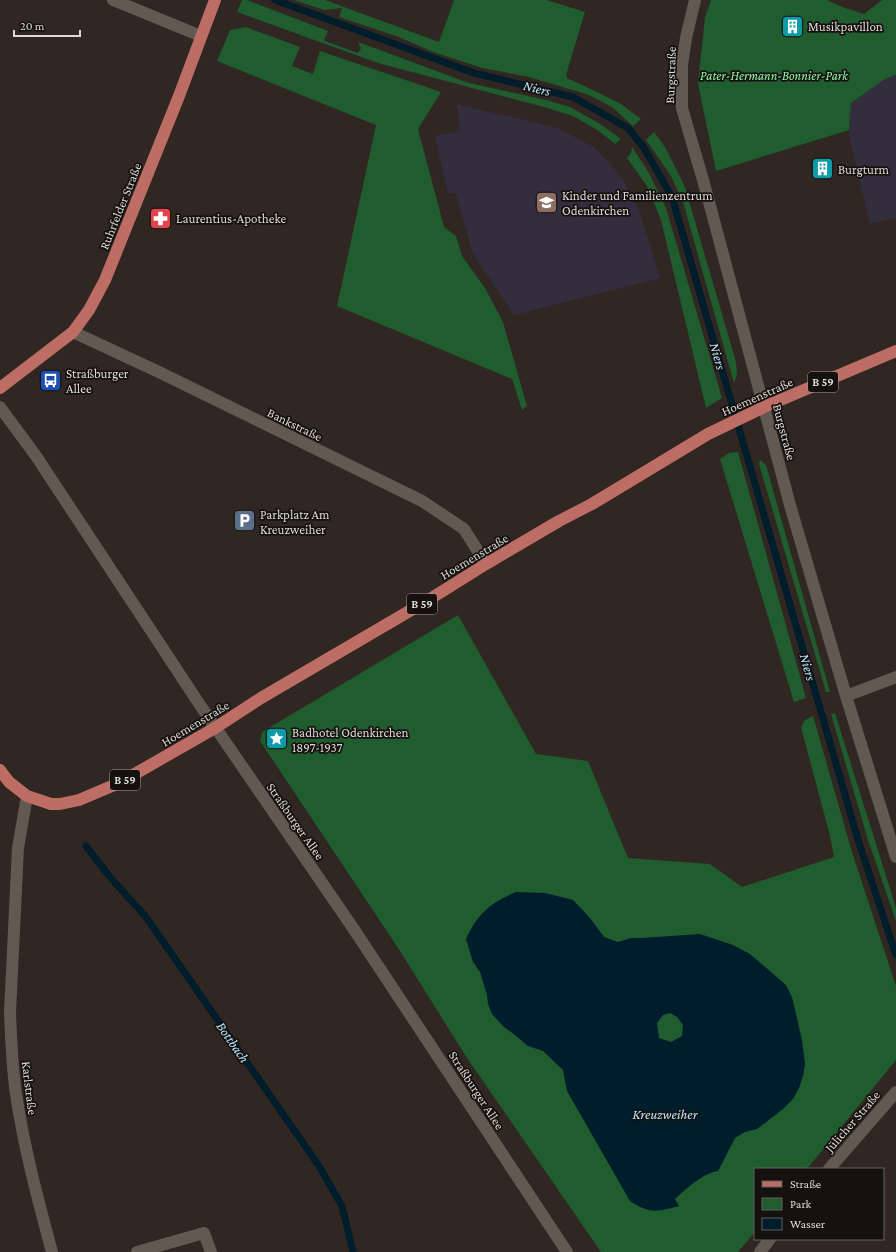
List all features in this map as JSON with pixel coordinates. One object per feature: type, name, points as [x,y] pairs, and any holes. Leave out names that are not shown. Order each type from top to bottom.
[{"type":"main road","name":"Ruhrfelder Straße","points":[[0,388],[73,332],[89,310],[105,280],[179,96],[215,0]]},
{"type":"main road","name":"Hoemenstraße","points":[[27,796],[51,804],[60,804],[92,796],[122,782],[215,728],[261,698],[430,599],[486,564],[592,504],[717,429],[764,407],[896,351]]},
{"type":"main road","name":"B 59","points":[[0,770],[9,782],[27,796]]},
{"type":"street","points":[[113,0],[201,36]]},
{"type":"street","name":"Burgstraße","points":[[695,0],[686,38],[682,64],[682,108],[705,187],[790,505],[846,696],[894,843],[896,857]]},
{"type":"street","name":"Bankstraße","points":[[73,332],[422,501],[464,529],[486,564]]},
{"type":"street","name":"Straßburger Allee","points":[[0,407],[36,456],[215,728],[357,934],[567,1252]]},
{"type":"street","points":[[846,696],[896,677]]},
{"type":"street","name":"Karlstraße","points":[[27,796],[18,848],[10,1012],[11,1035],[16,1093],[23,1136],[34,1188],[52,1252]]},
{"type":"street","name":"Jülicher Straße","points":[[830,1168],[896,1092]]},
{"type":"street","points":[[137,1252],[204,1233],[211,1252]]},
{"type":"street","points":[[760,1252],[769,1240]]},
{"type":"shaded area","points":[[896,75],[896,218],[870,224],[850,140],[849,130],[851,103],[885,79]]},
{"type":"shaded area","name":"Kinder und Familienzentrum Odenkirchen","points":[[457,104],[557,128],[594,147],[621,176],[639,210],[660,278],[514,315],[473,254],[455,192],[448,194],[435,136],[460,131]]},
{"type":"green space","points":[[242,0],[247,0],[328,31],[324,40],[325,41],[358,53],[361,48],[358,42],[469,83],[546,100],[570,107],[600,124],[621,139],[615,144],[599,131],[573,116],[378,63],[237,12]]},
{"type":"green space","points":[[294,0],[325,0],[439,42],[454,0],[547,0],[585,12],[566,75],[567,78],[621,104],[641,119],[633,126],[612,107],[589,95],[529,77],[482,68],[433,52],[399,37],[339,17],[342,8],[324,10]]},
{"type":"green space","name":"Pater-Hermann-Bonnier-Park","points":[[711,0],[827,0],[842,7],[864,14],[882,0],[896,0],[896,75],[885,79],[851,103],[849,130],[716,171],[698,84],[705,17]]},
{"type":"green space","points":[[246,27],[300,47],[292,66],[313,74],[320,51],[441,92],[418,129],[444,227],[456,236],[462,256],[485,288],[503,322],[527,406],[522,410],[512,379],[337,306],[376,125],[217,61],[230,30]]},
{"type":"green space","points":[[654,132],[665,147],[685,187],[736,362],[737,374],[734,383],[683,202],[671,176],[646,140]]},
{"type":"green space","points":[[632,147],[649,173],[666,208],[722,398],[706,408],[661,220],[647,186],[627,158],[631,153]]},
{"type":"green space","points":[[738,452],[806,698],[794,702],[720,459],[729,453]]},
{"type":"green space","points":[[760,460],[766,465],[830,692],[826,692],[759,464]]},
{"type":"green space","points":[[458,615],[536,754],[588,761],[628,858],[710,864],[742,887],[834,857],[830,836],[801,727],[805,720],[813,716],[852,852],[896,986],[896,1060],[808,1168],[754,1168],[754,1233],[738,1252],[601,1252],[467,1058],[400,951],[260,741],[262,732]]},
{"type":"green space","points":[[835,713],[896,908],[896,921],[868,840],[831,714]]},
{"type":"water","name":"Kreuzweiher","points":[[516,892],[545,893],[573,900],[590,918],[604,937],[618,942],[631,938],[700,934],[733,945],[750,954],[786,985],[792,997],[802,1040],[805,1064],[799,1088],[793,1099],[783,1109],[757,1129],[745,1132],[735,1138],[718,1171],[706,1175],[689,1186],[675,1199],[679,1206],[654,1211],[643,1208],[630,1201],[567,1091],[563,1070],[543,1051],[528,1046],[503,1026],[492,1014],[480,972],[473,962],[466,939],[475,922],[486,910],[499,900]],"holes":[[[670,1013],[677,1017],[683,1025],[682,1036],[671,1042],[659,1038],[657,1023],[663,1015]]]},
{"type":"waterway","name":"Niers","points":[[275,0],[474,73],[573,97],[628,128],[644,148],[672,197],[859,843],[896,955]]},
{"type":"waterway","name":"Bottbach","points":[[86,846],[109,876],[146,917],[319,1166],[342,1206],[353,1252]]},
{"type":"place","name":"Musikpavillon","points":[[793,26]]},
{"type":"place","name":"Burgturm","points":[[823,169]]},
{"type":"place","name":"Kinder und Familienzentrum Odenkirchen","points":[[547,202]]},
{"type":"place","name":"Laurentius-Apotheke","points":[[160,218]]},
{"type":"place","name":"Straßburger Allee","points":[[51,380]]},
{"type":"place","name":"Parkplatz Am Kreuzweiher","points":[[244,521]]},
{"type":"place","name":"Badhotel Odenkirchen 1897-1937","points":[[276,739]]}]
